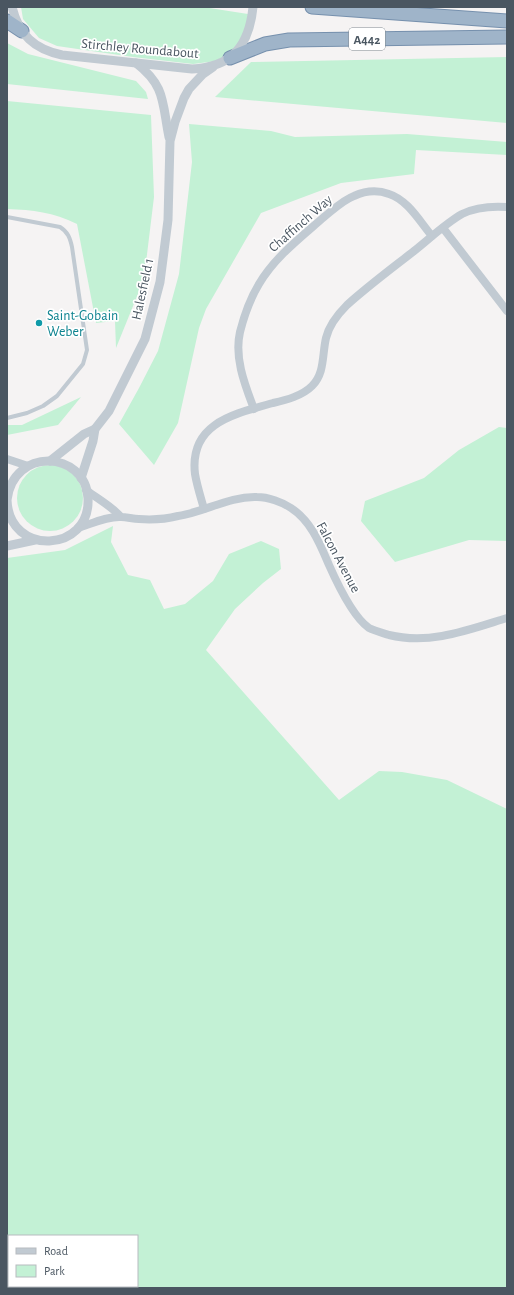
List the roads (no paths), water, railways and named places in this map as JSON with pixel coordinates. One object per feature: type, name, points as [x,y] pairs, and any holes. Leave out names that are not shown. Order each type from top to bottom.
[{"type":"highway","name":"A442","points":[[312,7],[507,21]]},
{"type":"highway","points":[[7,21],[22,31]]},
{"type":"highway","name":"A442","points":[[230,58],[265,44],[289,40],[507,37]]},
{"type":"street","name":"Stirchley Roundabout","points":[[12,7],[18,23],[27,37],[39,47],[53,53],[192,69],[213,67],[230,58],[237,52],[249,31],[252,10]]},
{"type":"street","name":"Halesfield 1","points":[[50,461],[84,434],[95,429],[109,411],[145,339],[160,282],[168,220],[170,141],[163,99],[156,83],[145,69],[136,63]]},
{"type":"street","name":"Halesfield 1","points":[[170,141],[178,111],[184,98],[195,81],[213,67]]},
{"type":"street","name":"Chaffinch Way","points":[[254,409],[239,360],[238,343],[240,333],[248,308],[259,285],[276,261],[295,241],[352,196],[376,191],[390,194],[402,201],[432,236]]},
{"type":"street","points":[[204,510],[195,474],[195,460],[201,439],[208,430],[217,423],[305,392],[311,387],[321,369],[328,333],[340,312],[354,299],[432,236],[463,214],[476,209],[493,206],[507,207]]},
{"type":"street","points":[[443,228],[507,311]]},
{"type":"street","name":"Halesfield 1","points":[[80,478],[93,441],[95,429]]},
{"type":"street","points":[[7,459],[28,466]]},
{"type":"street","name":"Halesfield 1","points":[[34,540],[18,529],[7,513],[7,500],[8,485],[18,473],[28,466],[39,462],[50,461],[68,466],[77,473],[80,478],[88,497],[87,510],[78,528]]},
{"type":"street","points":[[86,490],[112,508],[120,516]]},
{"type":"street","name":"Falcon Avenue","points":[[78,528],[104,519],[120,516],[140,519],[190,514],[230,500],[258,497],[276,501],[292,508],[300,515],[312,530],[331,570],[354,612],[369,627],[376,631],[406,638],[437,637],[459,633],[507,618]]},
{"type":"street","points":[[7,546],[34,540],[54,541],[67,537],[78,528]]},
{"type":"lane","points":[[7,217],[60,227],[66,231],[70,238],[72,247],[87,350],[83,364],[57,396],[43,406],[27,413],[7,418]]},
{"type":"place","name":"Saint-Gobain Weber","points":[[39,323]]}]
